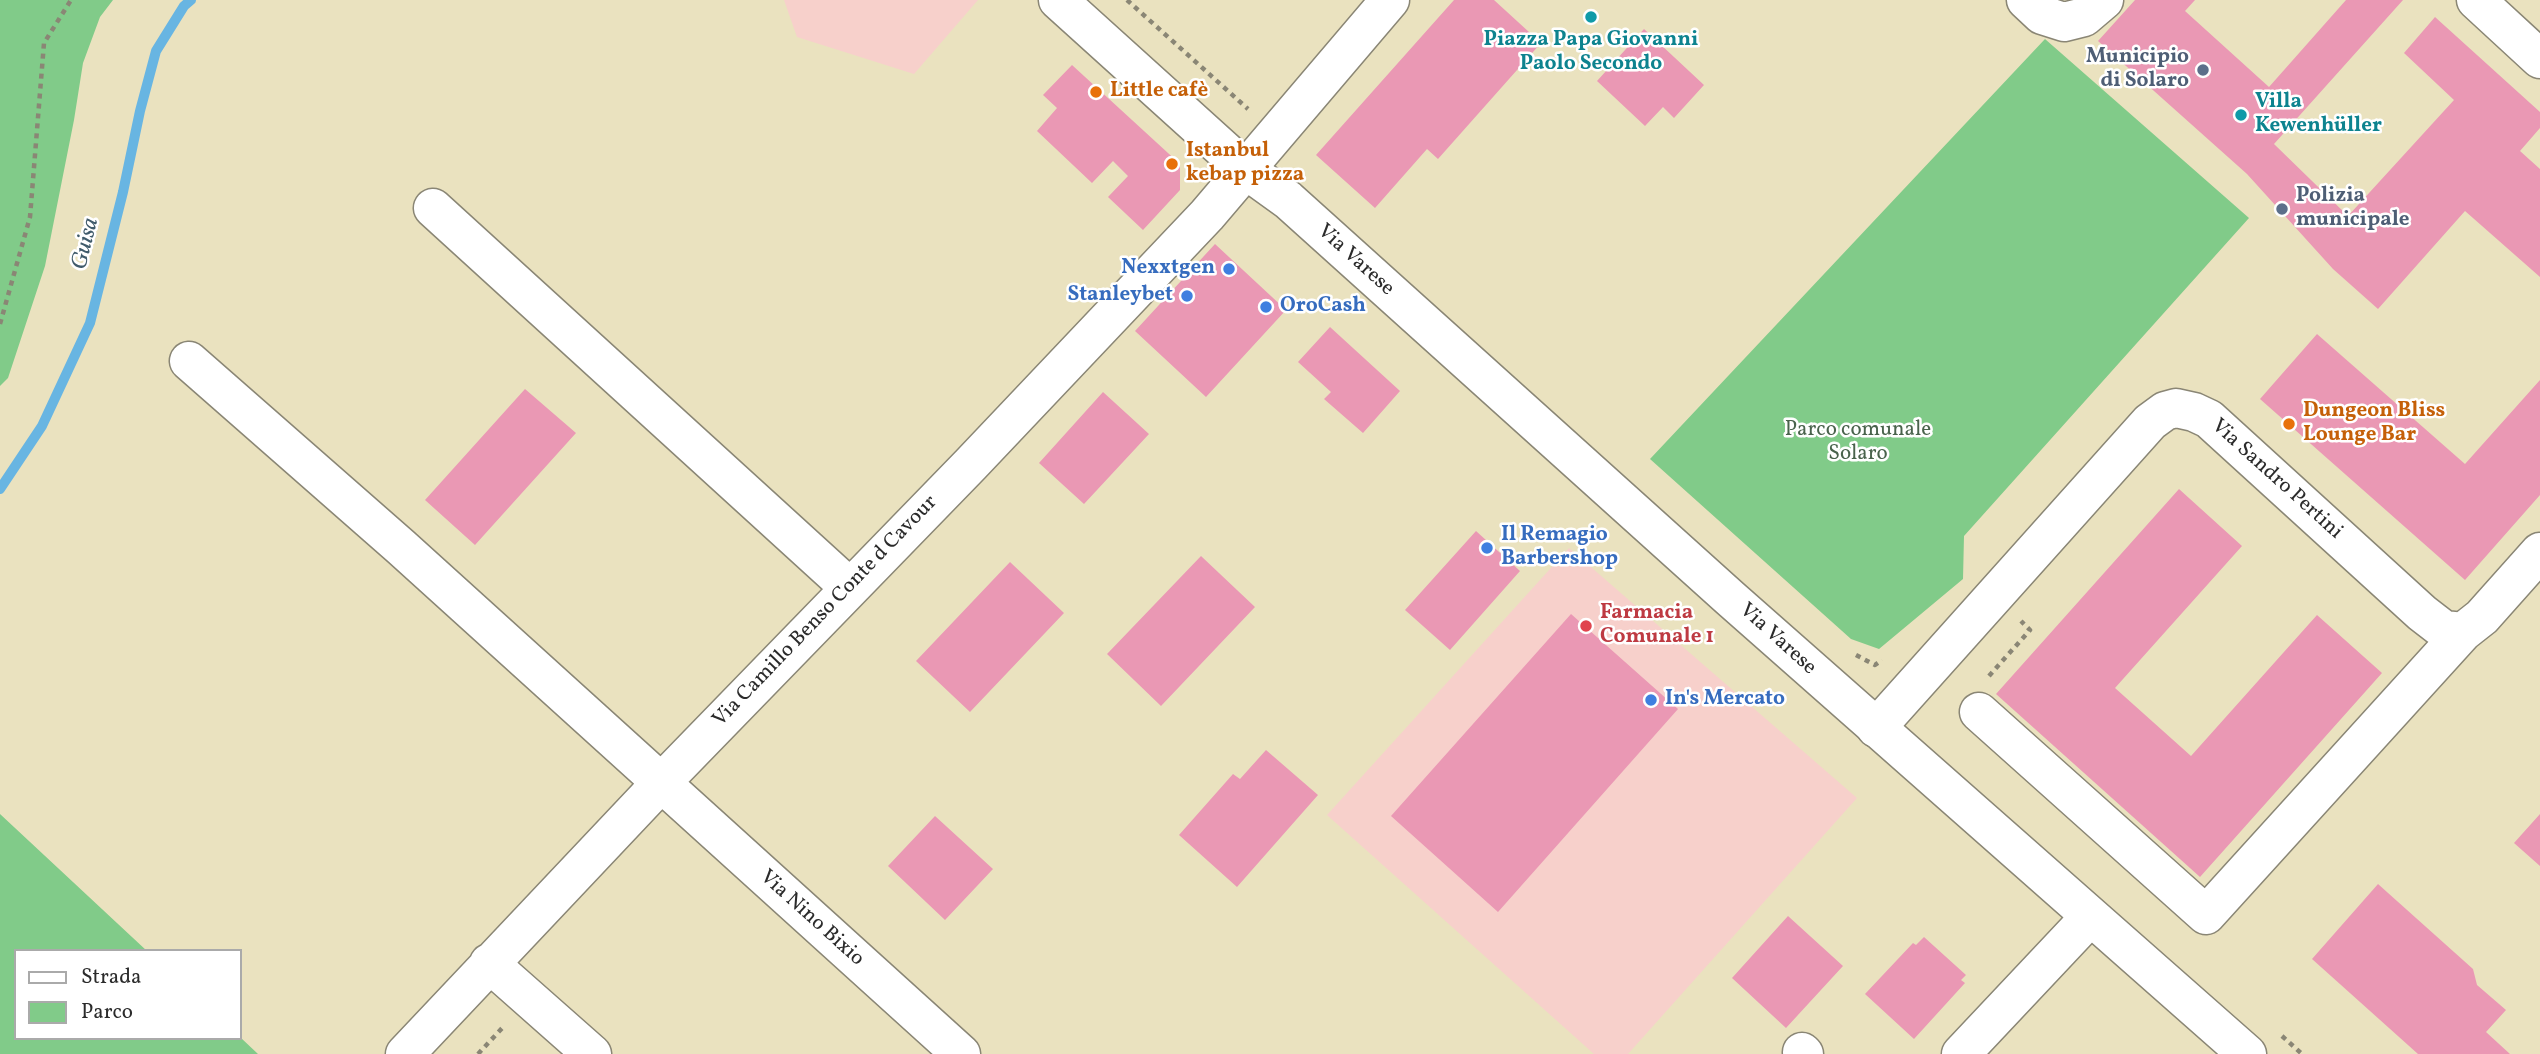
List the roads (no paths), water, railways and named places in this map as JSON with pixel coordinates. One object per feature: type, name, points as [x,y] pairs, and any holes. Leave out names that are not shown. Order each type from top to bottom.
[{"type":"street","name":"Via Varese","points":[[1058,0],[1245,169],[1288,200],[1876,728],[2247,1054]]},
{"type":"street","name":"Via Camillo Benso Conte d Cavour","points":[[405,1054],[660,784],[1207,215],[1390,0]]},
{"type":"street","points":[[2026,0],[2042,15],[2064,22],[2084,17],[2104,0]]},
{"type":"street","points":[[2476,0],[2540,59]]},
{"type":"street","points":[[433,208],[850,588]]},
{"type":"street","name":"Via Nino Bixio","points":[[190,362],[401,547],[961,1054]]},
{"type":"street","name":"Via Sandro Pertini","points":[[1876,728],[2150,422],[2165,411],[2176,408],[2209,419],[2422,613],[2444,630],[2463,632]]},
{"type":"street","points":[[1979,712],[2206,915],[2463,632],[2482,617],[2540,552]]},
{"type":"street","points":[[1961,1054],[2090,917]]},
{"type":"street","points":[[489,963],[592,1054]]},
{"type":"waterway","name":"Guisa","points":[[0,489],[42,426],[90,323],[156,51],[184,6],[191,0]]},
{"type":"place","name":"Piazza Papa Giovanni Paolo Secondo","points":[[1591,17]]},
{"type":"place","name":"Municipio di Solaro","points":[[2203,70]]},
{"type":"place","name":"Little cafè","points":[[1096,92]]},
{"type":"place","name":"Villa Kewenhüller","points":[[2241,115]]},
{"type":"place","name":"Istanbul kebap pizza","points":[[1172,164]]},
{"type":"place","name":"Polizia municipale","points":[[2282,209]]},
{"type":"place","name":"Nexxtgen","points":[[1229,269]]},
{"type":"place","name":"Stanleybet","points":[[1187,296]]},
{"type":"place","name":"OroCash","points":[[1266,307]]},
{"type":"place","name":"Dungeon Bliss Lounge Bar","points":[[2289,424]]},
{"type":"place","name":"Il Remagio Barbershop","points":[[1487,548]]},
{"type":"place","name":"Farmacia Comunale 1","points":[[1586,626]]},
{"type":"place","name":"In's Mercato","points":[[1651,700]]},
{"type":"park label","name":"Parco comunale Solaro","points":[[1858,443]]}]
